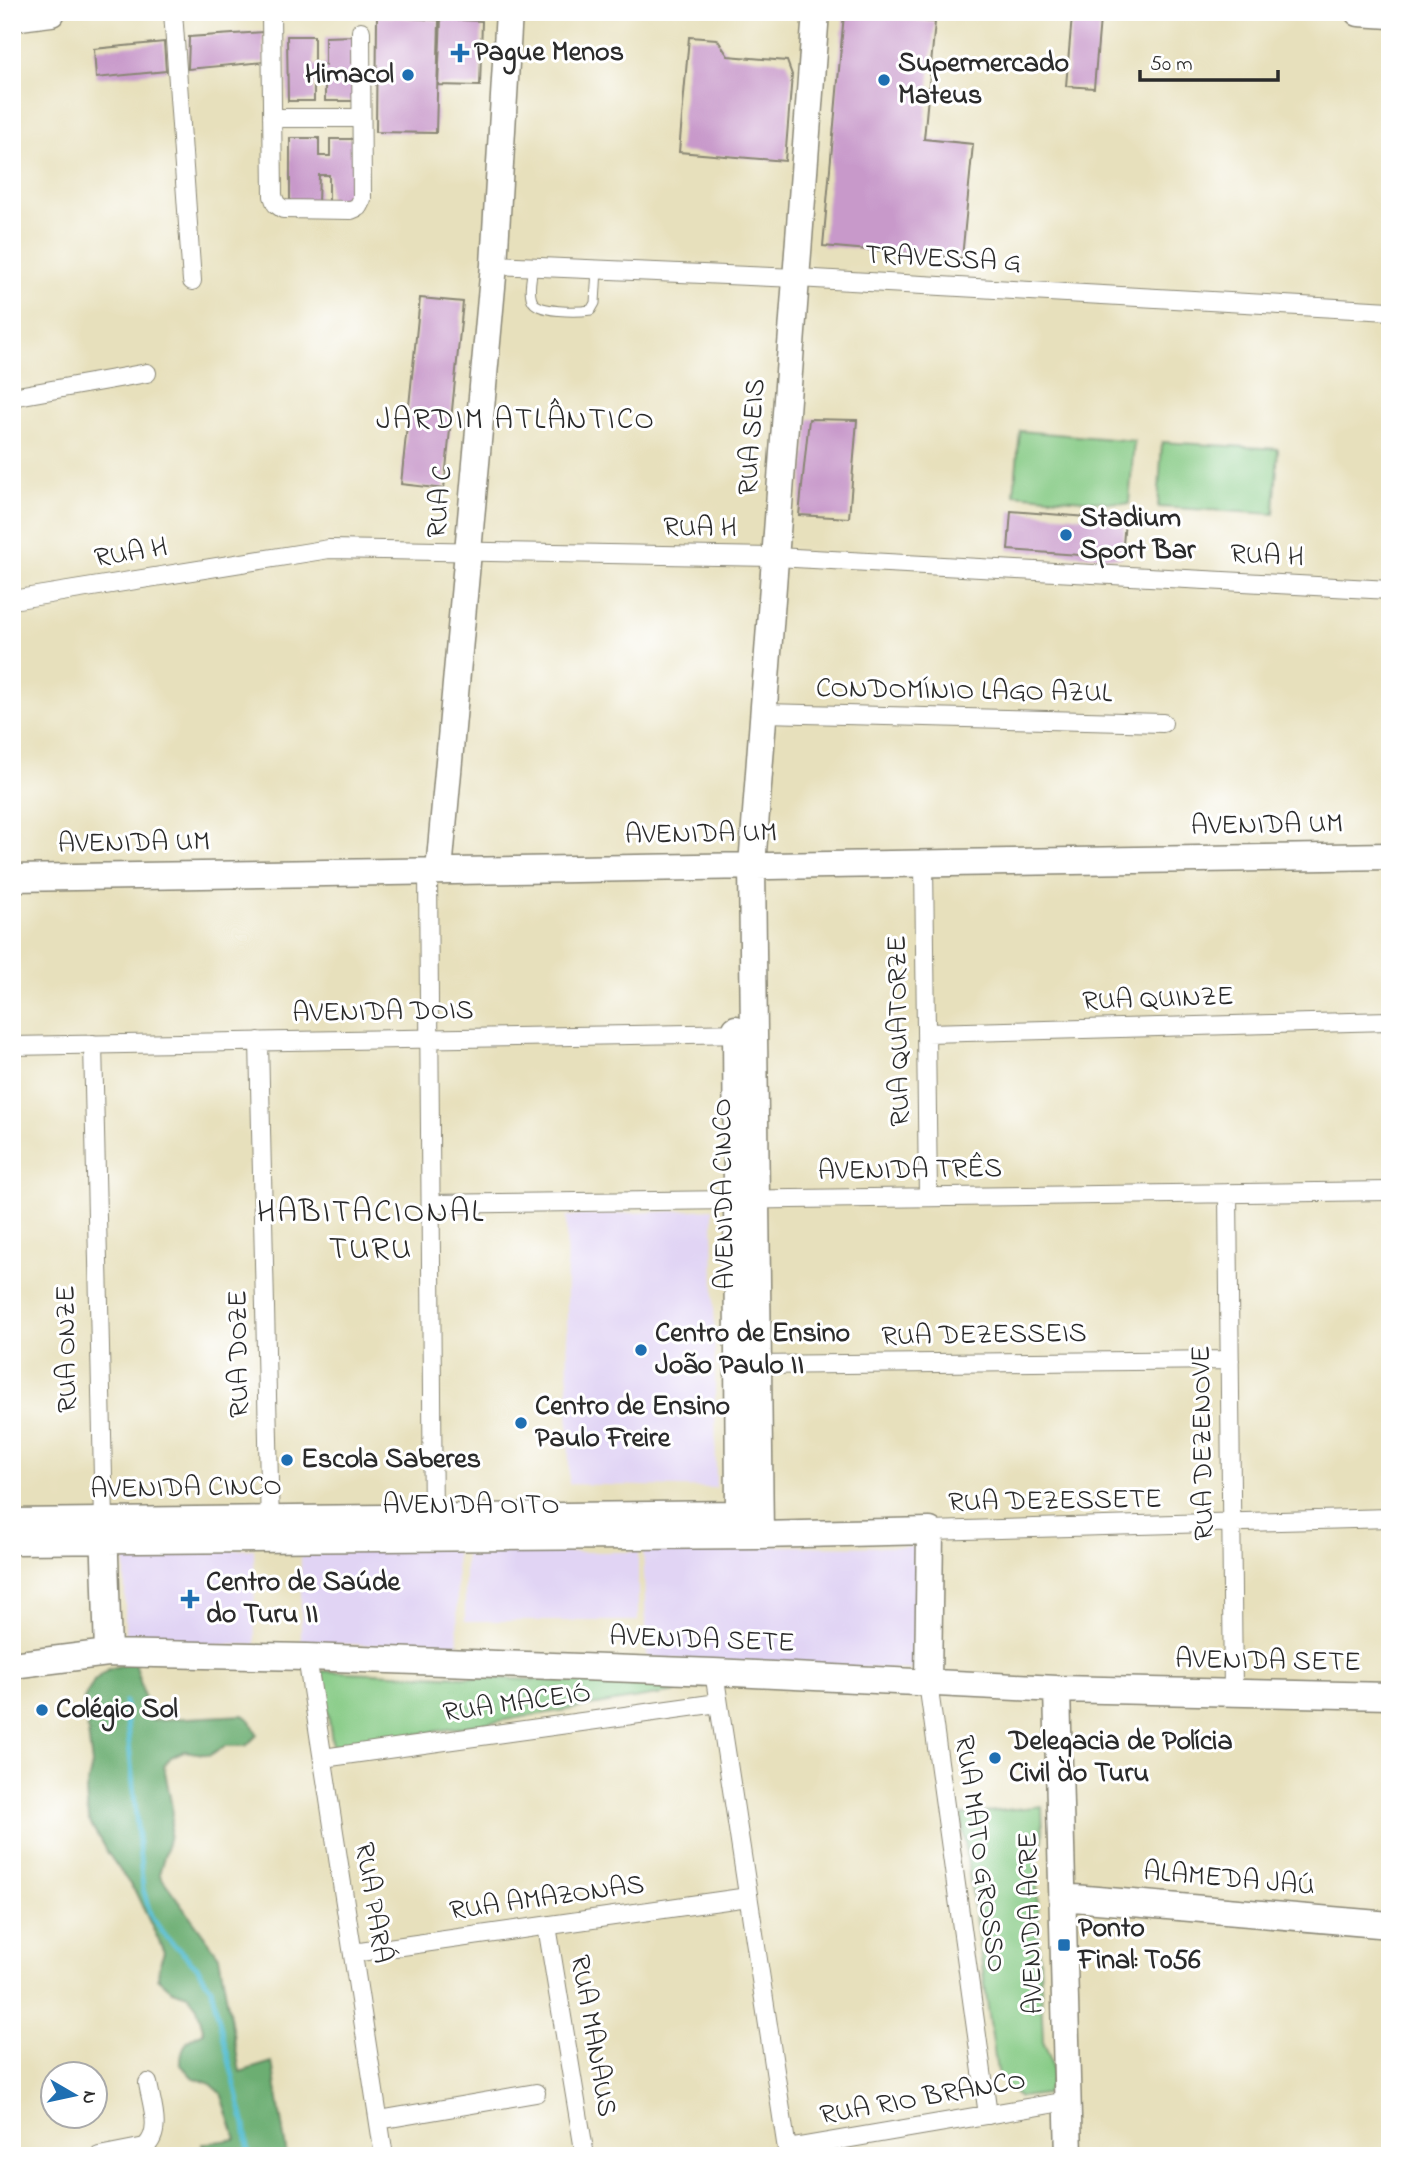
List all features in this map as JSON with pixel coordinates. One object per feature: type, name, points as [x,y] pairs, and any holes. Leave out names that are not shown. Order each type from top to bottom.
[{"type":"main road","points":[[12,17],[51,12]]},
{"type":"main road","points":[[1359,12],[1390,14]]},
{"type":"street","points":[[173,12],[192,281]]},
{"type":"street","points":[[271,12],[273,196],[275,204],[283,209],[351,210],[358,206],[362,199],[361,31]]},
{"type":"street","name":"RUA C","points":[[433,871],[468,552],[494,265],[509,12]]},
{"type":"street","name":"RUA SEIS","points":[[743,866],[764,713],[816,12]]},
{"type":"street","points":[[272,118],[361,118]]},
{"type":"street","name":"TRAVESSA G","points":[[494,265],[797,278],[1390,311]]},
{"type":"street","points":[[12,397],[147,373]]},
{"type":"street","name":"RUA H","points":[[12,600],[329,548],[776,557],[1390,590]]},
{"type":"street","name":"CONDOMÍNIO LAGO AZUL","points":[[764,713],[1163,723]]},
{"type":"street","name":"AVENIDA UM","points":[[12,878],[1390,856]]},
{"type":"street","name":"RUA QUATORZE","points":[[924,864],[928,1197]]},
{"type":"street","name":"AVENIDA CINCO","points":[[739,1514],[748,1365],[743,866]]},
{"type":"street","points":[[433,871],[428,1039],[433,1528],[739,1514],[761,1535]]},
{"type":"street","name":"RUA QUINZE","points":[[927,1033],[1390,1021]]},
{"type":"street","name":"AVENIDA DOIS","points":[[12,1046],[745,1034]]},
{"type":"street","name":"RUA DOZE","points":[[259,1041],[270,1529]]},
{"type":"street","name":"RUA ONZE","points":[[93,1044],[108,1653]]},
{"type":"street","name":"AVENIDA TRÊS","points":[[431,1204],[1390,1191]]},
{"type":"street","name":"RUA DEZENOVE","points":[[1228,1193],[1233,1693]]},
{"type":"street","name":"RUA DEZESSEIS","points":[[748,1365],[1230,1360]]},
{"type":"street","name":"AVENIDA CINCO","points":[[748,1365],[761,1535]]},
{"type":"street","name":"RUA DEZESSETE","points":[[930,1531],[1390,1518]]},
{"type":"street","name":"AVENIDA CINCO","points":[[12,1522],[104,1531]]},
{"type":"street","name":"AVENIDA OITO","points":[[12,1541],[104,1531],[270,1529],[433,1528],[761,1535],[930,1531]]},
{"type":"street","points":[[928,1683],[930,1531]]},
{"type":"street","name":"AVENIDA SETE","points":[[12,1665],[108,1653],[307,1657],[714,1672],[1057,1689],[1390,1696]]},
{"type":"street","name":"RUA PARÁ","points":[[307,1657],[384,2156]]},
{"type":"street","points":[[714,1672],[788,2152]]},
{"type":"street","name":"RUA MATO GROSSO","points":[[928,1683],[988,2115]]},
{"type":"street","name":"AVENIDA ACRE","points":[[1057,1689],[1069,2156]]},
{"type":"street","name":"RUA MACEIÓ","points":[[323,1758],[718,1703]]},
{"type":"street","name":"RUA AMAZONAS","points":[[353,1953],[748,1897]]},
{"type":"street","name":"ALAMEDA JAÚ","points":[[1062,1898],[1390,1925]]},
{"type":"street","name":"RUA MANAUS","points":[[547,1926],[585,2156]]},
{"type":"street","points":[[99,2156],[145,2147],[150,2142],[155,2124],[148,2084]]},
{"type":"street","points":[[379,2120],[536,2093]]},
{"type":"street","name":"RUA RIO BRANCO","points":[[788,2152],[1068,2101]]},
{"type":"lane","points":[[533,266],[531,298],[534,304],[541,309],[582,312],[590,310],[595,303],[597,269]]},
{"type":"shaded area","name":"Centro de Ensino João Paulo II","points":[[713,1209],[716,1488],[569,1484],[566,1216]]},
{"type":"shaded area","points":[[643,1545],[918,1547],[913,1670],[647,1658]]},
{"type":"shaded area","points":[[456,1548],[458,1649],[301,1642],[301,1553]]},
{"type":"shaded area","name":"Centro de Saúde do Turu II","points":[[254,1549],[255,1645],[125,1644],[125,1554]]},
{"type":"shaded area","points":[[465,1552],[638,1552],[638,1621],[465,1621]]},
{"type":"green space","points":[[1020,431],[1134,441],[1129,504],[1014,494]]},
{"type":"green space","points":[[1162,442],[1278,449],[1274,514],[1158,507]]},
{"type":"green space","points":[[135,1661],[150,1720],[243,1715],[251,1721],[257,1735],[246,1746],[225,1746],[210,1755],[184,1751],[170,1757],[164,1766],[173,1813],[159,1874],[219,1956],[240,2072],[272,2062],[287,2156],[204,2156],[202,2144],[236,2139],[221,2093],[211,2084],[192,2077],[181,2065],[186,2044],[204,2032],[197,2007],[188,1995],[172,1990],[158,1978],[164,1952],[136,1893],[88,1819],[86,1791],[92,1765],[84,1699],[94,1681],[109,1669]]},
{"type":"green space","points":[[322,1671],[706,1687],[333,1748]]},
{"type":"green space","points":[[1042,1806],[1043,1840],[1036,1860],[1043,2042],[1051,2061],[1052,2081],[1046,2094],[1020,2097],[1007,2087],[997,2072],[961,1815]]},
{"type":"building","name":"Supermercado Mateus","points":[[844,14],[935,22],[924,139],[973,144],[962,258],[823,246]]},
{"type":"building","points":[[377,16],[439,20],[436,133],[376,132]]},
{"type":"building","points":[[1072,16],[1100,19],[1094,88],[1066,86]]},
{"type":"building","name":"Pague Menos","points":[[441,19],[482,21],[480,86],[438,85]]},
{"type":"building","points":[[263,32],[264,62],[188,69],[189,37]]},
{"type":"building","points":[[287,36],[314,36],[314,65],[325,65],[325,37],[354,36],[354,101],[325,101],[325,84],[314,84],[314,101],[288,101]]},
{"type":"building","points":[[689,37],[717,39],[728,56],[787,61],[792,75],[785,161],[679,152]]},
{"type":"building","points":[[164,42],[166,71],[96,78],[94,49]]},
{"type":"building","points":[[290,138],[319,138],[319,156],[330,156],[330,139],[356,139],[356,204],[329,204],[329,175],[319,175],[318,203],[290,203]]},
{"type":"building","points":[[420,298],[463,302],[444,489],[401,484]]},
{"type":"building","points":[[809,419],[857,420],[849,518],[799,515]]},
{"type":"building","name":"Stadium Sport Bar","points":[[1011,511],[1125,520],[1122,558],[1008,550]]},
{"type":"waterway","points":[[125,1702],[143,1889],[151,1916],[166,1937],[198,1968],[211,1988],[245,2125],[249,2156]]},
{"type":"place","name":"Pague Menos","points":[[460,53]]},
{"type":"place","name":"Himacol","points":[[408,75]]},
{"type":"place","name":"Supermercado Mateus","points":[[884,80]]},
{"type":"place","name":"Stadium Sport Bar","points":[[1066,535]]},
{"type":"place","name":"Centro de Ensino João Paulo II","points":[[641,1350]]},
{"type":"place","name":"Centro de Ensino Paulo Freire","points":[[521,1423]]},
{"type":"place","name":"Escola Saberes","points":[[287,1460]]},
{"type":"place","name":"Centro de Saúde do Turu II","points":[[190,1599]]},
{"type":"place","name":"Colégio Sol","points":[[42,1710]]},
{"type":"place","name":"Delegacia de Polícia Civil do Turu","points":[[995,1758]]},
{"type":"place","name":"Ponto Final: T056","points":[[1064,1945]]},
{"type":"district","name":"JARDIM ATLÂNTICO","points":[[516,421]]},
{"type":"district","name":"HABITACIONAL TURU","points":[[371,1232]]}]
